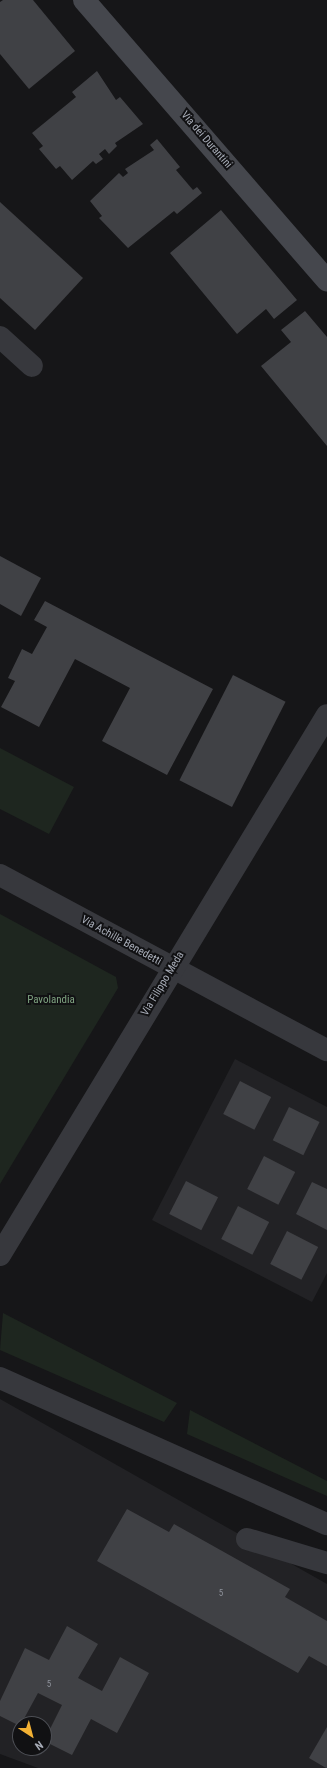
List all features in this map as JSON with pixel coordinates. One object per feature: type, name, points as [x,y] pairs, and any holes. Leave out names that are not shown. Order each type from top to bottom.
[{"type":"street","name":"Via dei Durantini","points":[[84,0],[327,281]]},
{"type":"street","points":[[0,337],[32,366]]},
{"type":"street","name":"Via Filippo Meda","points":[[0,1255],[327,715]]},
{"type":"street","name":"Via Achille Benedetti","points":[[0,875],[172,969],[327,1050]]},
{"type":"street","points":[[0,1378],[327,1524]]},
{"type":"street","points":[[247,1539],[327,1563]]},
{"type":"shaded area","points":[[235,1059],[327,1107],[327,1273],[312,1302],[152,1220]]},
{"type":"shaded area","points":[[0,1399],[327,1584],[327,1768],[38,1768],[0,1754]]},
{"type":"green space","points":[[0,748],[74,787],[49,834],[0,809]]},
{"type":"green space","name":"Pavolandia","points":[[0,914],[116,977],[118,988],[0,1184]]},
{"type":"green space","points":[[3,1313],[177,1403],[164,1422],[0,1350]]},
{"type":"green space","points":[[190,1410],[327,1481],[327,1496],[187,1434]]},
{"type":"building","points":[[3,0],[33,0],[75,51],[29,89],[0,54],[0,2]]},
{"type":"building","points":[[97,71],[116,100],[120,97],[143,124],[115,143],[117,146],[109,154],[105,149],[99,154],[103,159],[96,164],[93,161],[72,180],[60,166],[56,169],[39,149],[43,146],[32,133],[76,97],[72,92]]},
{"type":"building","points":[[157,139],[180,167],[176,170],[193,190],[197,187],[202,193],[177,214],[174,211],[128,248],[99,218],[102,216],[90,201],[119,173],[123,177],[128,173],[125,169],[154,150],[150,145]]},
{"type":"building","points":[[0,202],[83,278],[35,330],[0,298]]},
{"type":"building","points":[[221,210],[297,300],[274,319],[266,309],[237,334],[170,253]]},
{"type":"building","points":[[305,311],[327,337],[327,446],[261,366],[291,342],[281,330]]},
{"type":"building","points":[[0,556],[41,578],[21,616],[0,604]]},
{"type":"building","points":[[45,601],[213,689],[167,775],[102,741],[130,688],[75,659],[39,727],[1,707],[15,681],[8,678],[22,649],[32,654],[47,627],[34,620]]},
{"type":"building","points":[[233,675],[286,702],[232,807],[179,780]]},
{"type":"building","points":[[240,1081],[271,1097],[254,1130],[223,1114]]},
{"type":"building","points":[[289,1107],[320,1122],[303,1155],[273,1140]]},
{"type":"building","points":[[264,1156],[295,1172],[278,1205],[247,1189]]},
{"type":"building","points":[[186,1181],[218,1197],[201,1230],[169,1214]]},
{"type":"building","points":[[312,1182],[327,1189],[327,1230],[296,1214]]},
{"type":"building","points":[[238,1206],[269,1222],[252,1255],[221,1239]]},
{"type":"building","points":[[287,1231],[318,1247],[301,1280],[270,1264]]},
{"type":"building","points":[[127,1509],[169,1532],[174,1524],[290,1589],[285,1597],[327,1621],[327,1666],[309,1656],[298,1673],[97,1561]]},
{"type":"building","points":[[67,1626],[98,1644],[78,1678],[102,1691],[120,1657],[149,1673],[117,1733],[91,1719],[72,1755],[52,1745],[52,1725],[62,1705],[38,1693],[25,1716],[12,1716],[12,1722],[0,1716],[0,1701],[25,1648],[49,1660]]},
{"type":"building","points":[[327,1727],[327,1768],[326,1768],[309,1758]]}]
